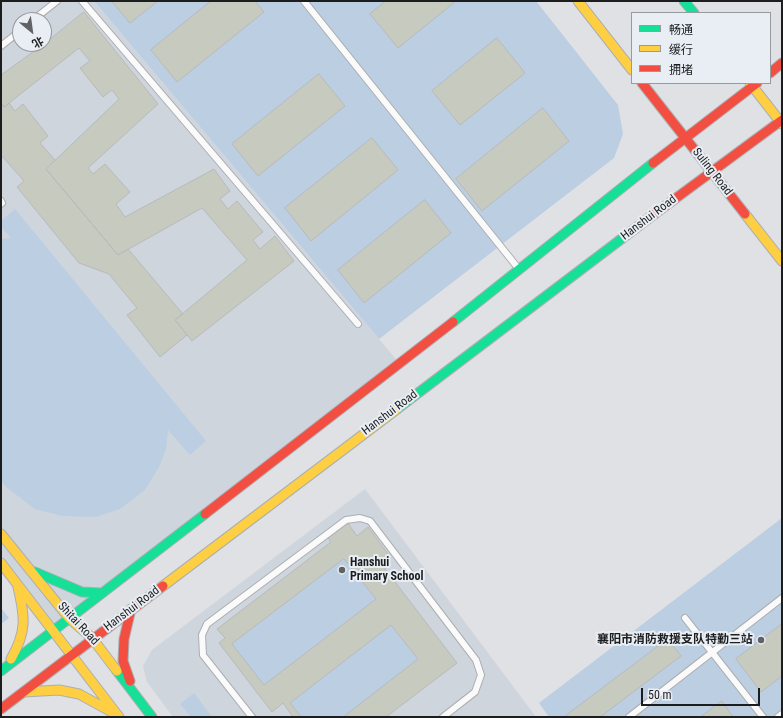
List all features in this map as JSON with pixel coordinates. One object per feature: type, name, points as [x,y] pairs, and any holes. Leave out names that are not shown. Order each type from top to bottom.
[{"type":"main road","points":[[578,1],[631,69]]},
{"type":"main road","points":[[684,1],[693,12]]},
{"type":"main road","points":[[771,72],[782,63]]},
{"type":"main road","name":"Suling Road","points":[[643,84],[782,261]]},
{"type":"main road","points":[[4,669],[400,364],[753,84],[781,122]]},
{"type":"main road","name":"Hanshui Road","points":[[1,709],[92,638],[711,171],[781,122]]},
{"type":"main road","name":"Shitai Road","points":[[1,534],[70,618],[92,638],[152,717]]},
{"type":"main road","name":"Shitai Road","points":[[1,563],[54,630],[117,715]]},
{"type":"main road","points":[[30,569],[82,592],[102,593]]},
{"type":"main road","points":[[4,669],[21,643],[26,623],[17,583]]},
{"type":"main road","points":[[131,609],[124,639],[123,661],[136,697]]},
{"type":"main road","points":[[24,692],[59,690],[79,694],[117,715]]},
{"type":"lane","points":[[43,12],[57,1]]},
{"type":"lane","points":[[82,1],[358,324]]},
{"type":"lane","points":[[304,1],[520,269]]},
{"type":"lane","points":[[1,46],[12,37]]},
{"type":"lane","points":[[252,717],[203,655],[202,635],[208,624],[346,520],[360,518],[370,521],[476,660],[481,674],[475,692],[443,717]]},
{"type":"lane","points":[[629,717],[782,598]]},
{"type":"lane","points":[[685,618],[762,717]]},
{"type":"lane","points":[[778,717],[782,714]]},
{"type":"shaded area","points":[[1,1],[94,1],[400,364],[53,630],[1,563]]},
{"type":"shaded area","points":[[94,1],[536,1],[618,105],[623,134],[614,158],[379,339]]},
{"type":"shaded area","points":[[15,209],[206,441],[190,455],[168,430],[166,449],[159,467],[145,490],[120,509],[95,517],[62,516],[35,509],[6,487],[1,481],[1,239],[11,238],[1,227],[1,221]]},
{"type":"shaded area","name":"Hanshui Primary School","points":[[365,489],[536,717],[173,717],[147,682],[143,666],[152,650]]},
{"type":"shaded area","points":[[782,518],[782,717],[549,717],[539,703]]},
{"type":"shaded area","points":[[344,559],[376,599],[264,685],[232,644]]},
{"type":"shaded area","points":[[1,608],[9,618],[1,624]]},
{"type":"shaded area","points":[[391,625],[418,659],[343,717],[301,717],[290,703]]},
{"type":"shaded area","points":[[194,693],[212,717],[191,717],[180,704]]},
{"type":"building","points":[[112,1],[158,1],[130,23]]},
{"type":"building","points":[[211,1],[255,1],[264,12],[177,82],[151,50]]},
{"type":"building","points":[[386,1],[456,1],[398,48],[370,14]]},
{"type":"building","points":[[84,12],[158,104],[88,168],[93,174],[105,164],[130,192],[116,204],[125,217],[214,169],[230,191],[220,199],[228,209],[237,201],[263,232],[253,240],[260,249],[275,236],[294,261],[192,341],[175,320],[247,260],[202,208],[118,255],[46,169],[119,99],[112,90],[103,97],[80,68],[90,61],[79,48],[4,107],[1,103],[1,75],[33,52],[52,52],[52,38]]},
{"type":"building","points":[[497,38],[525,73],[460,125],[432,91]]},
{"type":"building","points":[[319,74],[345,106],[258,176],[232,144]]},
{"type":"building","points":[[1,103],[4,107],[9,103],[15,111],[23,104],[48,136],[40,143],[55,160],[46,169],[118,255],[128,249],[183,314],[175,320],[187,335],[160,357],[127,315],[137,308],[109,274],[79,263],[17,187],[24,181],[1,155]]},
{"type":"building","points":[[543,108],[569,141],[482,211],[456,179]]},
{"type":"building","points":[[372,138],[398,170],[311,241],[285,208]]},
{"type":"building","points":[[425,200],[451,233],[364,303],[338,270]]},
{"type":"building","points":[[347,522],[357,536],[368,527],[388,554],[379,561],[457,663],[386,717],[343,717],[418,659],[391,625],[290,703],[301,717],[293,717],[283,703],[272,712],[219,643],[225,638],[217,629],[331,542],[328,538]],"holes":[[[344,559],[376,599],[264,685],[232,644]]]},
{"type":"building","points":[[782,624],[782,676],[761,692],[736,659]]},
{"type":"building","points":[[668,639],[681,656],[600,717],[564,717]]},
{"type":"building","points":[[722,701],[733,717],[701,717]]},
{"type":"traffic: fast","points":[[684,1],[693,12]]},
{"type":"traffic: fast","points":[[453,322],[653,163]]},
{"type":"traffic: fast","points":[[397,409],[649,218]]},
{"type":"traffic: fast","points":[[1,671],[205,514]]},
{"type":"traffic: fast","points":[[35,572],[82,592],[102,593]]},
{"type":"traffic: fast","points":[[117,671],[152,717]]},
{"type":"traffic: slow","points":[[578,1],[631,69]]},
{"type":"traffic: slow","points":[[751,84],[782,124]]},
{"type":"traffic: slow","points":[[745,214],[782,261]]},
{"type":"traffic: slow","points":[[163,586],[397,409]]},
{"type":"traffic: slow","points":[[1,534],[69,618],[92,638],[117,671]]},
{"type":"traffic: slow","points":[[1,563],[119,717]]},
{"type":"traffic: slow","points":[[11,659],[20,640],[23,624],[22,607],[18,587]]},
{"type":"traffic: slow","points":[[24,692],[59,690],[79,694],[112,712]]},
{"type":"traffic: jam","points":[[771,72],[782,63]]},
{"type":"traffic: jam","points":[[643,84],[745,214]]},
{"type":"traffic: jam","points":[[653,163],[756,84]]},
{"type":"traffic: jam","points":[[649,218],[782,120]]},
{"type":"traffic: jam","points":[[205,514],[453,322]]},
{"type":"traffic: jam","points":[[1,709],[163,586]]},
{"type":"traffic: jam","points":[[130,681],[123,661],[124,639],[131,609]]},
{"type":"place","name":"Hanshui Primary School","points":[[342,570]]},
{"type":"place","name":"襄阳市消防救援支队特勤三站","points":[[761,640]]}]
